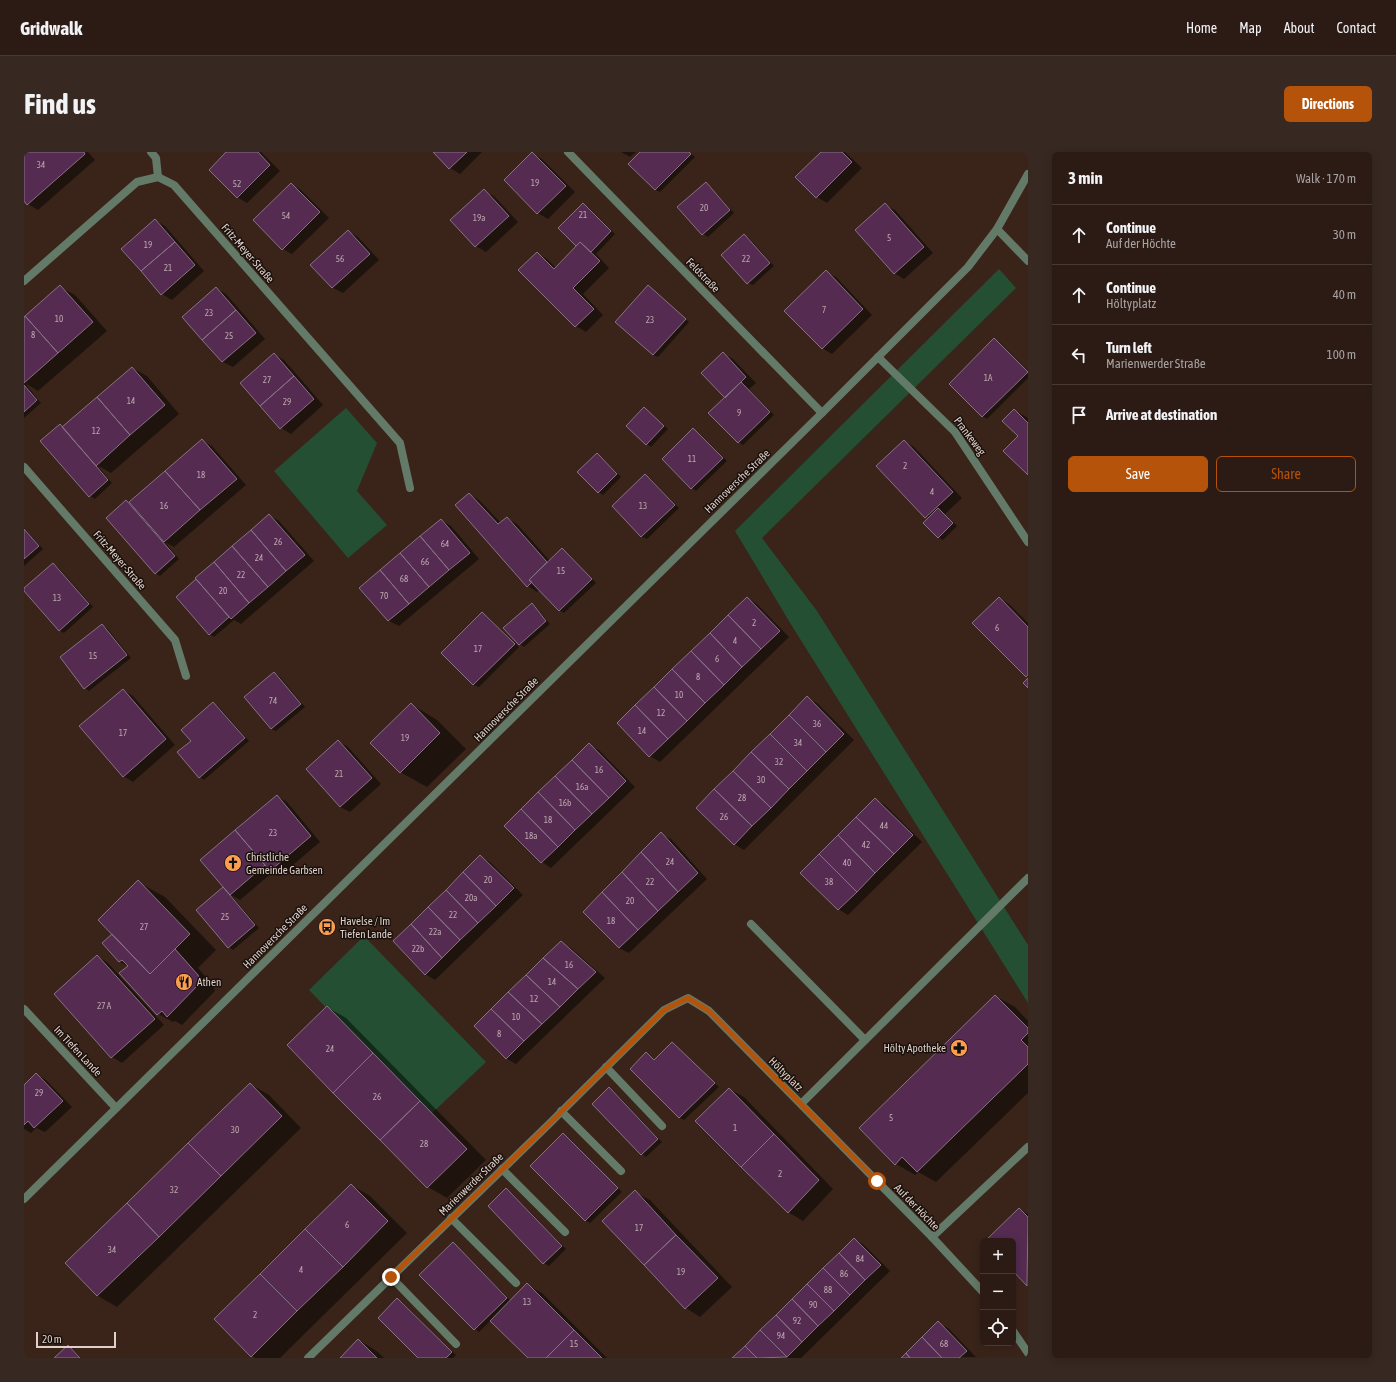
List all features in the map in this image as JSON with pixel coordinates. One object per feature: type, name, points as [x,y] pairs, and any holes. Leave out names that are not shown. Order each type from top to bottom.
[{"type":"street","points":[[24,281],[137,182],[158,177],[156,158],[151,152]]},
{"type":"street","name":"Feldstraße","points":[[568,152],[822,413]]},
{"type":"street","name":"Hannoversche Straße","points":[[24,1199],[822,413],[968,267],[997,229],[1028,174]]},
{"type":"street","name":"Fritz-Meyer-Straße","points":[[158,177],[174,185],[400,443],[410,488]]},
{"type":"street","points":[[997,229],[1028,261]]},
{"type":"street","name":"Prankeweg","points":[[878,357],[955,432],[1028,542]]},
{"type":"street","name":"Fritz-Meyer-Straße","points":[[24,467],[175,640],[186,676]]},
{"type":"street","name":"Höltyplatz","points":[[688,998],[709,1011],[801,1104],[1028,878]]},
{"type":"street","points":[[751,924],[865,1040]]},
{"type":"street","name":"Marienwerder Straße","points":[[308,1358],[664,1010],[688,998]]},
{"type":"street","name":"Im Tiefen Lande","points":[[24,1009],[116,1108]]},
{"type":"street","points":[[606,1067],[662,1126]]},
{"type":"street","name":"Auf der Höchte","points":[[801,1104],[932,1237],[980,1289]]},
{"type":"street","points":[[562,1111],[621,1170]]},
{"type":"street","points":[[932,1237],[1028,1147]]},
{"type":"street","points":[[502,1169],[565,1232]]},
{"type":"street","points":[[451,1218],[516,1283]]},
{"type":"street","points":[[391,1277],[456,1344]]},
{"type":"street","points":[[1016,1335],[1028,1353]]},
{"type":"green space","points":[[999,269],[1016,288],[762,538],[817,611],[1028,945],[1028,1003],[792,626],[735,531]]},
{"type":"green space","points":[[346,408],[377,443],[357,491],[387,525],[348,558],[274,471]]},
{"type":"green space","points":[[364,936],[486,1062],[430,1115],[309,990]]},
{"type":"building","points":[[24,152],[84,152],[85,154],[27,205],[24,201]]},
{"type":"building","points":[[226,152],[258,152],[270,165],[237,198],[209,170]]},
{"type":"building","points":[[433,152],[467,152],[449,169]]},
{"type":"building","points":[[532,152],[566,186],[537,214],[504,180]]},
{"type":"building","points":[[640,152],[689,152],[691,154],[655,190],[628,164]]},
{"type":"building","points":[[821,152],[842,152],[852,162],[816,198],[795,177]]},
{"type":"building","points":[[706,182],[730,210],[702,235],[677,207]]},
{"type":"building","points":[[291,183],[320,212],[282,250],[253,220]]},
{"type":"building","points":[[484,189],[509,216],[475,247],[450,220]]},
{"type":"building","points":[[583,203],[611,231],[591,252],[580,242],[576,246],[558,228]]},
{"type":"building","points":[[885,203],[924,247],[894,274],[855,230]]},
{"type":"building","points":[[155,219],[175,242],[141,271],[121,249]]},
{"type":"building","points":[[348,230],[370,254],[332,288],[310,265]]},
{"type":"building","points":[[744,234],[770,263],[747,284],[721,255]]},
{"type":"building","points":[[175,242],[195,265],[161,295],[141,271]]},
{"type":"building","points":[[580,242],[600,261],[573,288],[594,309],[575,327],[518,270],[537,252],[554,269]]},
{"type":"building","points":[[826,270],[863,309],[822,349],[784,311]]},
{"type":"building","points":[[60,285],[93,322],[58,353],[25,316]]},
{"type":"building","points":[[648,285],[686,319],[653,355],[615,322]]},
{"type":"building","points":[[216,287],[236,310],[202,340],[182,317]]},
{"type":"building","points":[[236,310],[256,333],[222,362],[202,340]]},
{"type":"building","points":[[25,316],[58,353],[24,383],[24,317]]},
{"type":"building","points":[[994,338],[1028,372],[982,417],[949,384]]},
{"type":"building","points":[[723,352],[746,377],[725,398],[701,373]]},
{"type":"building","points":[[274,353],[294,376],[260,406],[240,383]]},
{"type":"building","points":[[132,367],[165,405],[130,435],[97,397]]},
{"type":"building","points":[[294,376],[314,399],[280,429],[260,406]]},
{"type":"building","points":[[741,382],[770,412],[738,443],[708,413]]},
{"type":"building","points":[[24,385],[37,400],[24,412]]},
{"type":"building","points":[[97,397],[130,435],[96,466],[62,427]]},
{"type":"building","points":[[644,407],[664,426],[646,445],[626,426]]},
{"type":"building","points":[[1014,409],[1028,423],[1028,475],[1003,451],[1018,436],[1002,421]]},
{"type":"building","points":[[60,424],[108,480],[89,497],[40,441]]},
{"type":"building","points":[[693,428],[723,458],[691,489],[662,459]]},
{"type":"building","points":[[202,439],[237,479],[200,510],[165,471]]},
{"type":"building","points":[[904,440],[953,492],[925,518],[876,466]]},
{"type":"building","points":[[597,453],[617,474],[598,493],[577,472]]},
{"type":"building","points":[[165,471],[200,510],[164,542],[129,502]]},
{"type":"building","points":[[645,474],[675,505],[641,537],[612,506]]},
{"type":"building","points":[[469,493],[498,524],[507,517],[547,562],[529,580],[532,582],[527,587],[455,505]]},
{"type":"building","points":[[126,500],[175,556],[155,574],[106,518]]},
{"type":"building","points":[[938,508],[953,523],[938,538],[923,523]]},
{"type":"building","points":[[269,514],[305,555],[286,571],[251,530]]},
{"type":"building","points":[[441,519],[470,553],[449,570],[420,536]]},
{"type":"building","points":[[24,529],[39,546],[24,559]]},
{"type":"building","points":[[251,530],[286,571],[268,587],[232,546]]},
{"type":"building","points":[[420,536],[449,570],[429,587],[400,553]]},
{"type":"building","points":[[232,546],[268,587],[249,603],[214,562]]},
{"type":"building","points":[[562,548],[592,579],[559,611],[529,580]]},
{"type":"building","points":[[400,553],[429,587],[409,604],[380,570]]},
{"type":"building","points":[[214,562],[249,603],[231,619],[195,578]]},
{"type":"building","points":[[53,563],[89,604],[59,631],[24,591],[24,588]]},
{"type":"building","points":[[380,570],[409,604],[388,621],[359,588]]},
{"type":"building","points":[[196,579],[229,617],[209,635],[176,597]]},
{"type":"building","points":[[747,597],[780,631],[761,649],[728,615]]},
{"type":"building","points":[[999,597],[1028,627],[1028,675],[1026,677],[972,623]]},
{"type":"building","points":[[532,603],[546,621],[519,645],[503,628]]},
{"type":"building","points":[[482,612],[515,644],[473,685],[441,653]]},
{"type":"building","points":[[728,615],[761,649],[742,667],[710,633]]},
{"type":"building","points":[[102,624],[127,655],[84,689],[60,657]]},
{"type":"building","points":[[710,633],[742,667],[724,685],[691,651]]},
{"type":"building","points":[[691,651],[724,685],[705,703],[672,669]]},
{"type":"building","points":[[672,669],[705,703],[687,721],[654,687]]},
{"type":"building","points":[[274,672],[301,704],[271,729],[244,697]]},
{"type":"building","points":[[1028,678],[1028,688],[1023,683]]},
{"type":"building","points":[[654,687],[687,721],[668,739],[635,705]]},
{"type":"building","points":[[123,689],[166,739],[123,777],[79,726]]},
{"type":"building","points":[[807,696],[844,734],[826,752],[789,715]]},
{"type":"building","points":[[213,702],[245,738],[199,778],[177,752],[191,741],[181,730]]},
{"type":"building","points":[[411,703],[440,733],[400,773],[370,743]]},
{"type":"building","points":[[635,705],[668,739],[649,757],[617,723]]},
{"type":"building","points":[[789,715],[826,752],[807,771],[770,734]]},
{"type":"building","points":[[770,734],[807,771],[789,789],[751,752]]},
{"type":"building","points":[[338,740],[372,778],[340,807],[306,769]]},
{"type":"building","points":[[589,743],[626,781],[609,798],[572,760]]},
{"type":"building","points":[[751,752],[789,789],[771,808],[733,771]]},
{"type":"building","points":[[572,760],[609,798],[592,814],[555,776]]},
{"type":"building","points":[[733,771],[771,808],[752,826],[714,789]]},
{"type":"building","points":[[555,776],[592,814],[575,830],[538,792]]},
{"type":"building","points":[[714,789],[752,826],[734,845],[696,808]]},
{"type":"building","points":[[538,792],[575,830],[558,847],[521,809]]},
{"type":"building","points":[[277,795],[311,836],[270,871],[235,830]]},
{"type":"building","points":[[875,798],[913,835],[894,854],[856,817]]},
{"type":"building","points":[[521,809],[558,847],[541,863],[504,826]]},
{"type":"building","points":[[856,817],[894,854],[875,873],[838,835]]},
{"type":"building","name":"Christliche Gemeinde Garbsen","points":[[235,830],[265,865],[230,895],[200,860]]},
{"type":"building","points":[[661,832],[698,873],[678,892],[641,852]]},
{"type":"building","points":[[838,835],[875,873],[857,892],[819,854]]},
{"type":"building","points":[[641,852],[678,892],[658,911],[622,872]]},
{"type":"building","points":[[819,854],[857,892],[838,910],[800,873]]},
{"type":"building","points":[[480,855],[514,888],[496,906],[463,872]]},
{"type":"building","points":[[463,872],[496,906],[478,923],[446,890]]},
{"type":"building","points":[[622,872],[658,911],[638,930],[602,892]]},
{"type":"building","points":[[138,880],[190,934],[150,974],[98,920]]},
{"type":"building","points":[[223,887],[255,925],[228,948],[196,910]]},
{"type":"building","points":[[446,890],[478,923],[460,940],[428,907]]},
{"type":"building","points":[[602,892],[638,930],[619,948],[583,912]]},
{"type":"building","points":[[428,907],[460,940],[442,958],[411,924]]},
{"type":"building","points":[[411,924],[442,958],[425,975],[393,941]]},
{"type":"building","points":[[112,934],[150,974],[175,949],[198,975],[201,982],[167,1017],[162,1011],[157,1015],[119,973],[128,966],[122,960],[119,962],[102,943]]},
{"type":"building","points":[[561,941],[596,972],[578,989],[543,958]]},
{"type":"building","points":[[97,955],[155,1019],[111,1058],[54,994]]},
{"type":"building","points":[[543,958],[578,989],[560,1007],[526,975]]},
{"type":"building","points":[[526,975],[560,1007],[542,1024],[508,992]]},
{"type":"building","points":[[508,992],[542,1024],[524,1041],[491,1009]]},
{"type":"building","points":[[995,995],[1028,1028],[1028,1033],[1021,1040],[1028,1047],[1028,1064],[917,1172],[902,1157],[895,1165],[859,1128]]},
{"type":"building","points":[[327,1006],[373,1053],[333,1093],[287,1045]]},
{"type":"building","points":[[491,1009],[524,1041],[506,1059],[474,1026]]},
{"type":"building","points":[[672,1042],[715,1083],[679,1118],[630,1069],[646,1052],[654,1060]]},
{"type":"building","points":[[373,1053],[420,1101],[380,1140],[333,1093]]},
{"type":"building","points":[[36,1073],[63,1101],[34,1128],[28,1121],[24,1125],[24,1085]]},
{"type":"building","points":[[250,1083],[282,1116],[221,1176],[188,1143]]},
{"type":"building","points":[[609,1087],[658,1139],[641,1155],[592,1104]]},
{"type":"building","points":[[729,1088],[774,1134],[741,1167],[695,1121]]},
{"type":"building","points":[[420,1101],[467,1149],[427,1188],[380,1140]]},
{"type":"building","points":[[563,1133],[618,1188],[585,1221],[530,1166]]},
{"type":"building","points":[[774,1134],[819,1180],[788,1213],[741,1167]]},
{"type":"building","points":[[188,1143],[221,1176],[159,1237],[127,1203]]},
{"type":"building","points":[[351,1184],[388,1221],[343,1267],[305,1229]]},
{"type":"building","points":[[506,1188],[562,1246],[543,1264],[488,1206]]},
{"type":"building","points":[[635,1190],[676,1235],[644,1265],[602,1221]]},
{"type":"building","points":[[127,1203],[159,1237],[97,1296],[65,1263]]},
{"type":"building","points":[[1019,1208],[1028,1217],[1027,1286],[1016,1274],[1016,1238],[988,1238]]},
{"type":"building","points":[[305,1229],[343,1267],[297,1311],[260,1274]]},
{"type":"building","points":[[676,1235],[718,1278],[685,1309],[644,1265]]},
{"type":"building","points":[[854,1238],[881,1265],[865,1280],[839,1253]]},
{"type":"building","points":[[453,1242],[507,1298],[474,1330],[419,1275]]},
{"type":"building","points":[[839,1253],[865,1280],[850,1295],[823,1268]]},
{"type":"building","points":[[823,1268],[850,1295],[834,1311],[807,1284]]},
{"type":"building","points":[[260,1274],[297,1311],[251,1357],[214,1319]]},
{"type":"building","points":[[527,1283],[574,1330],[546,1358],[528,1358],[490,1321]]},
{"type":"building","points":[[807,1284],[834,1311],[818,1326],[792,1299]]},
{"type":"building","points":[[397,1298],[452,1352],[446,1358],[418,1358],[378,1318]]},
{"type":"building","points":[[792,1299],[818,1326],[802,1342],[776,1315]]},
{"type":"building","points":[[776,1315],[802,1342],[787,1357],[760,1330]]},
{"type":"building","points":[[938,1321],[967,1351],[959,1358],[942,1358],[922,1337]]},
{"type":"building","points":[[574,1330],[602,1358],[546,1358]]},
{"type":"building","points":[[760,1330],[787,1357],[757,1358],[745,1346]]},
{"type":"building","points":[[922,1337],[942,1358],[910,1358],[906,1353]]},
{"type":"building","points":[[358,1339],[377,1358],[340,1358]]},
{"type":"building","points":[[68,1345],[80,1358],[54,1358]]},
{"type":"building","points":[[745,1346],[757,1358],[732,1358]]},
{"type":"building","points":[[906,1353],[910,1358],[901,1358]]},
{"type":"place","name":"Christliche Gemeinde Garbsen","points":[[233,863]]},
{"type":"place","name":"Havelse / Im Tiefen Lande","points":[[327,927]]},
{"type":"place","name":"Athen","points":[[184,982]]},
{"type":"place","name":"Hölty Apotheke","points":[[959,1048]]},
{"type":"route","points":[[391,1277],[664,1010],[688,998],[709,1011],[877,1181]]}]
